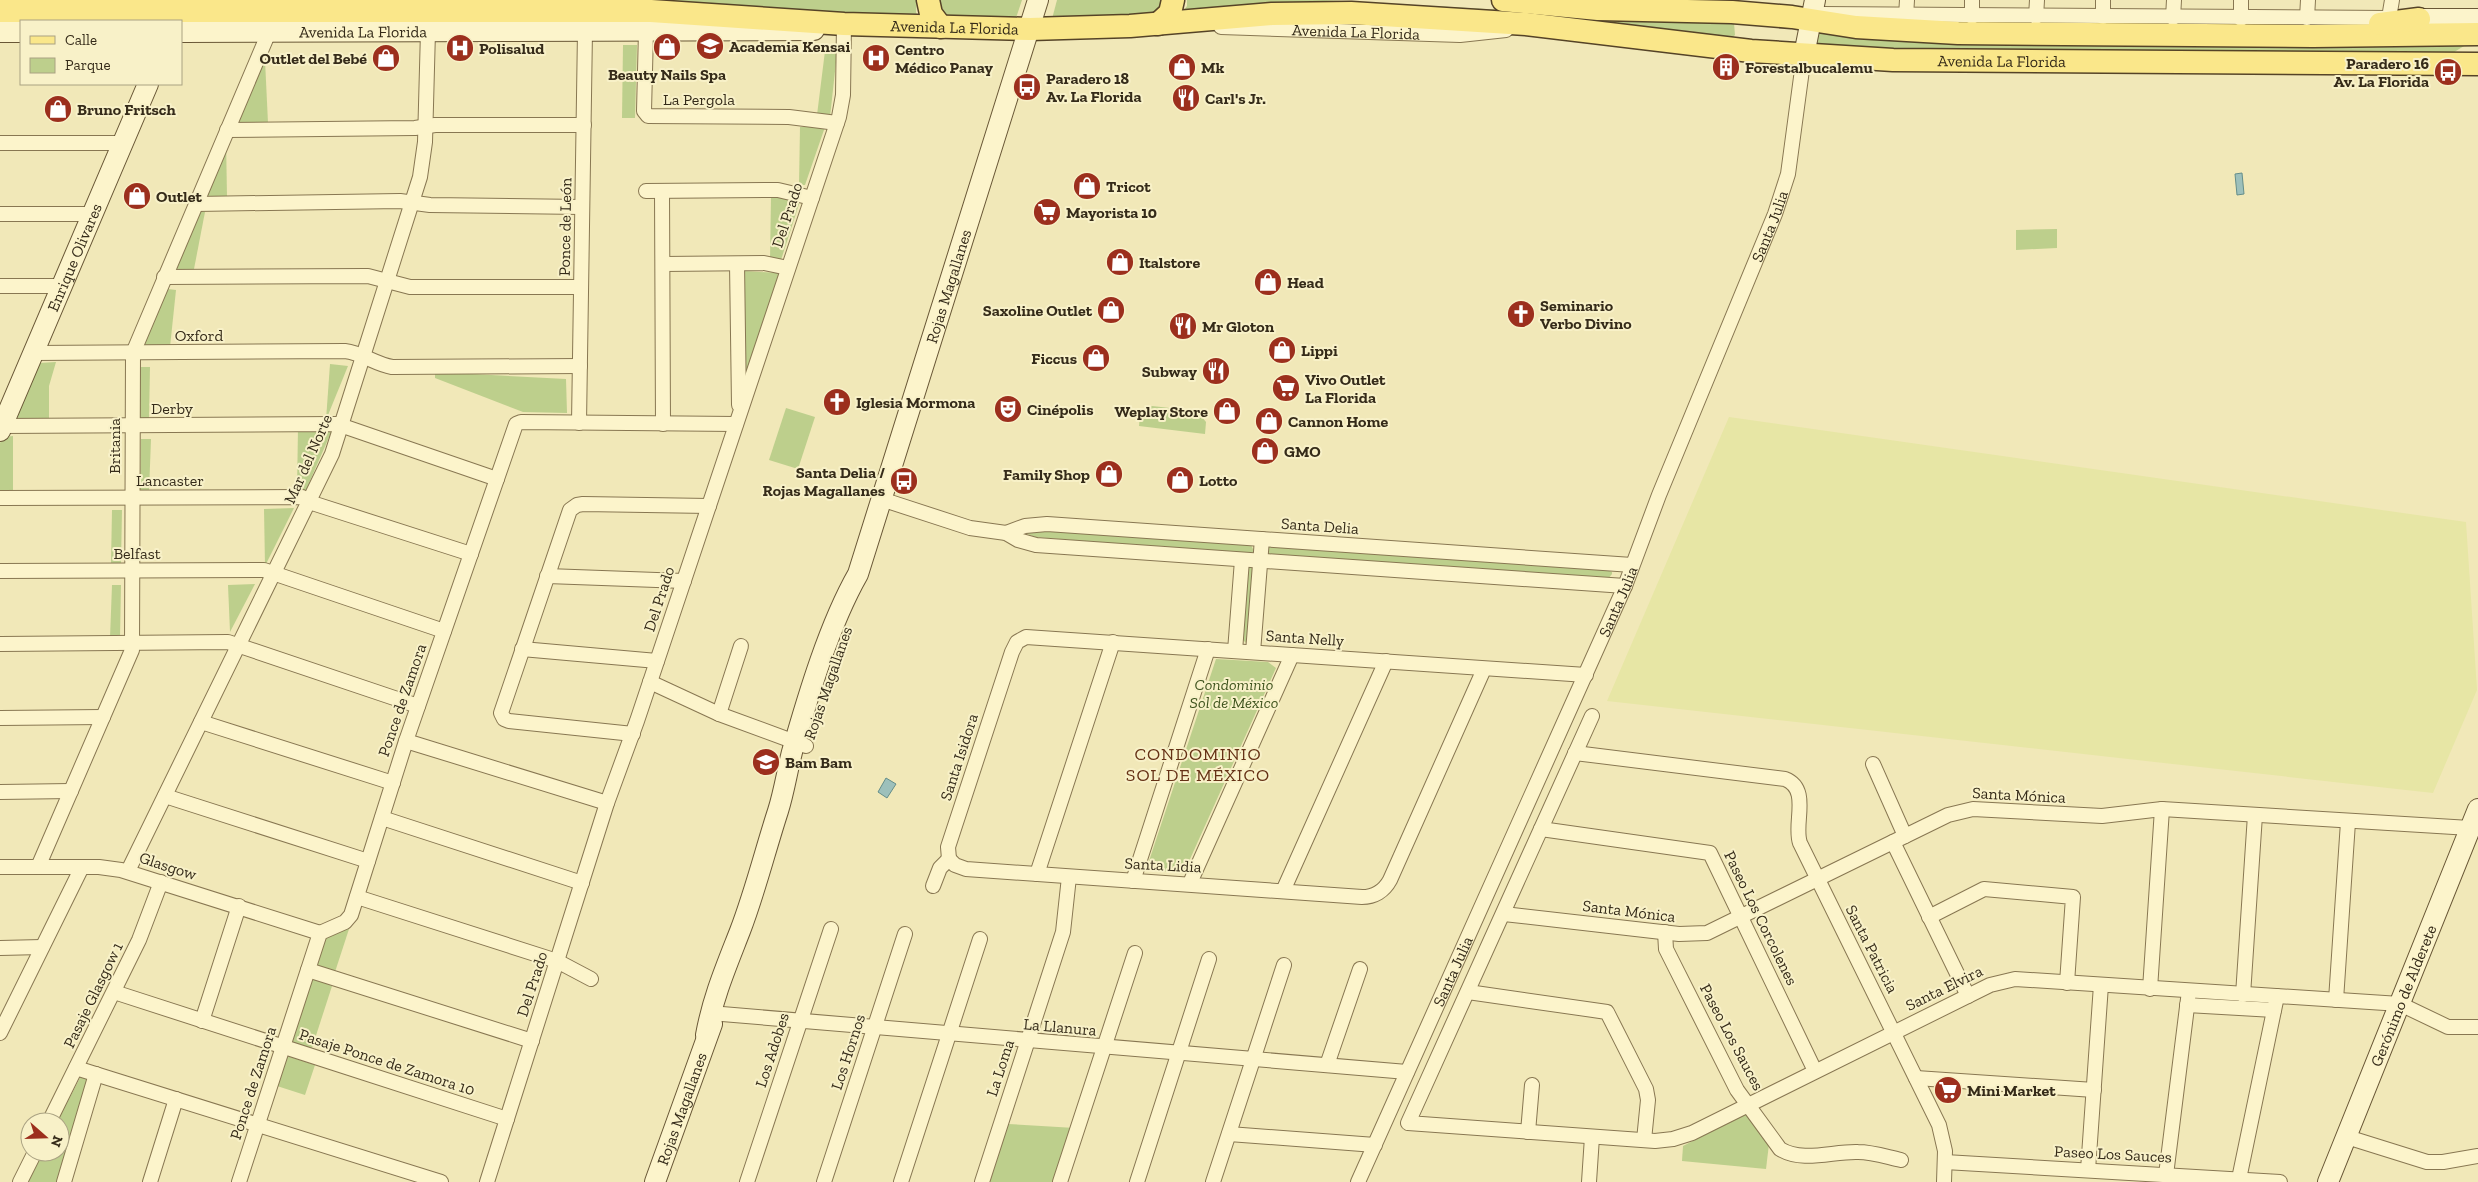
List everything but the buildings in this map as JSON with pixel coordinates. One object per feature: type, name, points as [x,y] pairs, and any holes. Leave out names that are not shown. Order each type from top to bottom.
[{"type":"main road","points":[[928,0],[931,14],[941,27]]},
{"type":"main road","points":[[1158,24],[1170,13],[1173,0]]},
{"type":"main road","name":"Avenida La Florida","points":[[1503,0],[1598,9],[1705,10],[1778,16],[1813,10],[1856,27],[1958,33],[2150,35],[2310,27],[2478,34]]},
{"type":"main road","points":[[1705,10],[1726,0]]},
{"type":"main road","name":"Avenida La Florida","points":[[0,11],[105,5],[182,16],[651,11],[844,24],[1030,29],[1158,24],[1255,15],[1326,12],[1526,24],[1774,53],[1928,62],[2478,64]]},
{"type":"main road","points":[[1774,53],[1782,37],[1782,26],[1778,16]]},
{"type":"main road","points":[[2310,27],[2419,19]]},
{"type":"main road","points":[[2150,35],[2144,40],[2141,48],[2142,56],[2151,62]]},
{"type":"street","name":"Rojas Magallanes","points":[[655,1182],[713,1014],[727,960],[740,932],[786,787],[852,616],[858,574],[1038,0]]},
{"type":"street","name":"Avenida La Florida","points":[[1676,0],[1705,10]]},
{"type":"street","points":[[1906,16],[1907,0]]},
{"type":"street","points":[[1972,0],[1972,16]]},
{"type":"street","points":[[2036,17],[2037,0]]},
{"type":"street","points":[[2103,17],[2104,0]]},
{"type":"street","points":[[2173,18],[2174,0]]},
{"type":"street","points":[[2241,0],[2241,18]]},
{"type":"street","points":[[2308,0],[2310,27]]},
{"type":"street","points":[[2389,18],[2392,0]]},
{"type":"street","name":"Avenida La Florida","points":[[1813,10],[1822,14],[1906,16],[2241,18],[2310,27],[2389,18],[2478,19]]},
{"type":"street","name":"Santa Julia","points":[[1358,1182],[1624,586],[1784,188],[1791,156],[1804,55],[1813,10]]},
{"type":"street","name":"Avenida La Florida","points":[[182,16],[269,32],[798,32],[844,24]]},
{"type":"street","name":"Del Prado","points":[[487,1182],[607,803],[633,734],[837,123],[843,95],[844,24]]},
{"type":"street","name":"Mar del Norte","points":[[128,871],[309,502],[343,426],[422,167],[428,31]]},
{"type":"street","name":"Ponce de León","points":[[579,422],[585,31]]},
{"type":"street","name":"La Pergola","points":[[646,31],[644,111],[648,116],[789,117],[837,123]]},
{"type":"street","points":[[0,32],[20,32]]},
{"type":"street","name":"Britania","points":[[38,867],[132,650],[133,353],[269,32]]},
{"type":"street","name":"Enrique Olivares","points":[[1,428],[148,85]]},
{"type":"street","points":[[227,130],[584,125]]},
{"type":"street","points":[[0,143],[122,143]]},
{"type":"street","points":[[646,191],[778,190],[812,198]]},
{"type":"street","points":[[662,191],[663,424]]},
{"type":"street","points":[[196,204],[412,203],[430,205],[582,206]]},
{"type":"street","points":[[0,214],[92,214]]},
{"type":"street","points":[[663,264],[770,264],[788,268]]},
{"type":"street","points":[[737,264],[738,420]]},
{"type":"street","points":[[164,278],[368,276],[418,288],[581,287]]},
{"type":"street","points":[[0,286],[62,286]]},
{"type":"street","name":"Oxford","points":[[33,353],[345,351],[392,367],[580,366]]},
{"type":"street","name":"Ponce de Zamora","points":[[239,1182],[320,933],[349,919],[406,741],[518,423],[663,424],[738,420]]},
{"type":"street","name":"Derby","points":[[1,428],[343,426],[497,479]]},
{"type":"street","name":"Lancaster","points":[[0,498],[298,497],[471,554]]},
{"type":"street","name":"Santa Delia","points":[[881,499],[970,528],[1006,533],[1018,540],[1036,545],[1624,586]]},
{"type":"street","points":[[633,734],[509,721],[502,717],[502,710],[568,514],[574,506],[583,504],[709,506]]},
{"type":"street","name":"Santa Delia","points":[[1006,533],[1025,526],[1047,524],[1632,565]]},
{"type":"street","points":[[1253,652],[1262,539]]},
{"type":"street","points":[[1235,651],[1242,560]]},
{"type":"street","name":"Belfast","points":[[0,572],[264,570],[444,631]]},
{"type":"street","points":[[547,576],[684,581]]},
{"type":"street","name":"Santa Nelly","points":[[1022,639],[1036,636],[1484,669],[1586,674]]},
{"type":"street","name":"Santa Isidora","points":[[933,886],[940,868],[949,859],[948,847],[1012,652],[1022,639]]},
{"type":"street","points":[[0,644],[222,642],[418,706]]},
{"type":"street","points":[[1038,874],[1113,642]]},
{"type":"street","points":[[719,714],[741,646]]},
{"type":"street","points":[[522,649],[657,661]]},
{"type":"street","points":[[1133,881],[1208,649]]},
{"type":"street","points":[[1190,883],[1292,655]]},
{"type":"street","points":[[1282,891],[1386,661]]},
{"type":"street","name":"Santa Lidia","points":[[949,859],[955,865],[966,869],[1069,878],[1190,883],[1366,897],[1378,893],[1390,880],[1484,669]]},
{"type":"street","points":[[650,682],[719,714],[801,744]]},
{"type":"street","name":"Santa Julia","points":[[1408,1124],[1592,716]]},
{"type":"street","points":[[0,718],[103,717]]},
{"type":"street","points":[[201,722],[393,783]]},
{"type":"street","points":[[406,741],[607,803]]},
{"type":"street","name":"Santa Patricia","points":[[1575,753],[1785,779],[1793,784],[1801,802],[1797,826],[1798,837],[1942,1133],[1945,1162],[1944,1182]]},
{"type":"street","points":[[1873,764],[1929,917],[1968,996]]},
{"type":"street","points":[[0,792],[71,791]]},
{"type":"street","points":[[165,796],[368,860]]},
{"type":"street","name":"Santa Mónica","points":[[1504,914],[1664,932],[1700,934],[1714,930],[1742,917],[1948,815],[1973,809],[2089,816],[2162,809],[2348,822],[2476,816]]},
{"type":"street","points":[[2150,989],[2162,809]]},
{"type":"street","points":[[2243,995],[2256,815]]},
{"type":"street","name":"Gerónimo de Alderete","points":[[2328,1182],[2476,816]]},
{"type":"street","points":[[382,818],[582,883]]},
{"type":"street","points":[[2336,1000],[2348,822]]},
{"type":"street","name":"Paseo Los Corcolenes","points":[[1541,829],[1710,853],[1815,1071]]},
{"type":"street","name":"Glasgow","points":[[0,867],[82,867],[128,871],[320,933]]},
{"type":"street","points":[[2,1026],[82,867]]},
{"type":"street","name":"La Loma","points":[[982,1182],[1063,932],[1069,878]]},
{"type":"street","name":"Pasaje Glasgow 1","points":[[54,1112],[139,940],[161,882]]},
{"type":"street","points":[[1929,917],[1984,889],[2073,898],[2067,983]]},
{"type":"street","points":[[357,897],[557,962],[591,979]]},
{"type":"street","points":[[202,1021],[238,906]]},
{"type":"street","name":"Los Adobes","points":[[747,1182],[831,928]]},
{"type":"street","name":"Paseo Los Sauces","points":[[1664,932],[1666,950],[1737,1090],[1780,1149],[1788,1154],[1828,1155],[1865,1152],[1901,1160]]},
{"type":"street","name":"Los Hornos","points":[[824,1182],[905,934]]},
{"type":"street","points":[[901,1182],[980,939]]},
{"type":"street","points":[[0,948],[42,947]]},
{"type":"street","points":[[1060,1182],[1135,953]]},
{"type":"street","points":[[1137,1182],[1209,959]]},
{"type":"street","points":[[1213,1182],[1284,965]]},
{"type":"street","points":[[1327,1065],[1360,969]]},
{"type":"street","points":[[308,970],[532,1041]]},
{"type":"street","name":"Santa Elvira","points":[[1408,1124],[1664,1141],[1683,1137],[1968,996],[2006,980],[2243,995],[2276,1003]]},
{"type":"street","points":[[2088,1170],[2101,985]]},
{"type":"street","points":[[2166,1175],[2189,991]]},
{"type":"street","name":"Pasaje Ponce de Zamora 10","points":[[114,992],[507,1119]]},
{"type":"street","points":[[1468,992],[1607,1012],[1646,1089],[1648,1100],[1644,1140]]},
{"type":"street","name":"Santa Elvira","points":[[2187,1005],[2336,1000],[2400,1004]]},
{"type":"street","points":[[2239,1180],[2276,1003]]},
{"type":"street","points":[[2400,1004],[2448,1027],[2478,1027]]},
{"type":"street","name":"La Llanura","points":[[713,1014],[1027,1042],[1407,1072]]},
{"type":"street","points":[[76,1068],[441,1182]]},
{"type":"street","points":[[64,1182],[96,1074]]},
{"type":"street","points":[[1916,1078],[2094,1090]]},
{"type":"street","points":[[1528,1132],[1532,1085]]},
{"type":"street","points":[[150,1182],[176,1099]]},
{"type":"street","points":[[1229,1134],[1375,1145]]},
{"type":"street","points":[[1589,1182],[1592,1137]]},
{"type":"street","points":[[2347,1137],[2427,1162],[2443,1162],[2478,1156]]},
{"type":"street","points":[[20,1182],[30,1162]]},
{"type":"street","name":"Paseo Los Sauces","points":[[1945,1162],[2166,1175],[2213,1180],[2280,1182]]},
{"type":"shaded area","points":[[1729,417],[2466,522],[2477,690],[2433,793],[1607,701]]},
{"type":"green space","points":[[212,0],[917,0],[916,12],[920,23]]},
{"type":"green space","points":[[934,0],[1022,0],[1015,21],[941,21]]},
{"type":"green space","points":[[1057,0],[1167,0],[1158,17],[1052,19]]},
{"type":"green space","points":[[1187,0],[1324,0],[1734,23],[1735,35],[1728,42],[1180,16],[1187,6]]},
{"type":"green space","points":[[1813,32],[2465,43],[2464,46],[2451,54],[1978,56],[1811,46]]},
{"type":"green space","points":[[623,45],[637,45],[635,118],[622,118]]},
{"type":"green space","points":[[825,51],[837,53],[830,117],[817,115]]},
{"type":"green space","points":[[265,60],[268,123],[238,122]]},
{"type":"green space","points":[[800,127],[825,127],[805,185],[799,185]]},
{"type":"green space","points":[[226,138],[227,197],[202,198]]},
{"type":"green space","points":[[771,197],[801,198],[781,260],[770,260]]},
{"type":"green space","points":[[197,211],[205,212],[194,269],[172,270]]},
{"type":"green space","points":[[2057,229],[2057,248],[2016,250],[2016,230]]},
{"type":"green space","points":[[744,271],[779,273],[741,388]]},
{"type":"green space","points":[[168,289],[176,290],[170,347],[142,347]]},
{"type":"green space","points":[[56,362],[49,386],[49,420],[15,421],[39,363]]},
{"type":"green space","points":[[330,364],[348,366],[326,420]]},
{"type":"green space","points":[[140,367],[150,367],[149,420],[139,420]]},
{"type":"green space","points":[[435,372],[566,379],[567,413],[523,412],[435,378]]},
{"type":"green space","points":[[1152,406],[1197,411],[1206,422],[1205,434],[1139,426],[1140,414]]},
{"type":"green space","points":[[786,408],[815,417],[798,469],[769,460]]},
{"type":"green space","points":[[298,428],[333,428],[306,490],[297,490]]},
{"type":"green space","points":[[13,436],[13,494],[0,494],[0,443],[3,437]]},
{"type":"green space","points":[[141,439],[151,439],[149,492],[140,491]]},
{"type":"green space","points":[[294,508],[265,566],[264,509]]},
{"type":"green space","points":[[112,510],[122,510],[121,563],[111,563]]},
{"type":"green space","points":[[1030,529],[1251,545],[1254,551],[1250,554],[1035,537],[1025,533]]},
{"type":"green space","points":[[1270,546],[1607,570],[1612,572],[1612,574],[1608,579],[1265,554]]},
{"type":"green space","points":[[1251,566],[1253,568],[1246,643],[1242,639],[1247,569]]},
{"type":"green space","points":[[255,584],[230,632],[228,585]]},
{"type":"green space","points":[[112,585],[121,585],[120,638],[110,638]]},
{"type":"green space","name":"Condominio Sol de México","points":[[1216,659],[1268,662],[1276,668],[1186,868],[1182,872],[1154,871],[1148,864]]},
{"type":"green space","points":[[343,928],[349,929],[334,975],[313,967],[323,939]]},
{"type":"green space","points":[[312,978],[332,986],[311,1051],[290,1043]]},
{"type":"green space","points":[[287,1056],[315,1065],[305,1095],[277,1086]]},
{"type":"green space","points":[[81,1076],[91,1079],[70,1145],[70,1112],[62,1112]]},
{"type":"green space","points":[[1747,1113],[1769,1144],[1766,1169],[1682,1161],[1683,1146]]},
{"type":"green space","points":[[1008,1124],[1075,1128],[1057,1182],[990,1182]]},
{"type":"green space","points":[[37,1162],[64,1162],[58,1182],[27,1182]]},
{"type":"water","points":[[2242,173],[2244,194],[2237,195],[2235,174]]},
{"type":"water","points":[[886,778],[896,784],[887,798],[878,792]]},
{"type":"place","name":"Academia Kensai","points":[[710,46]]},
{"type":"place","name":"Beauty Nails Spa","points":[[667,47]]},
{"type":"place","name":"Polisalud","points":[[460,48]]},
{"type":"place","name":"Outlet del Bebé","points":[[386,58]]},
{"type":"place","name":"Centro Médico Panay","points":[[876,58]]},
{"type":"place","name":"Mk","points":[[1182,67]]},
{"type":"place","name":"Forestalbucalemu","points":[[1726,67]]},
{"type":"place","name":"Paradero 16 Av. La Florida","points":[[2448,72]]},
{"type":"place","name":"Paradero 18 Av. La Florida","points":[[1027,87]]},
{"type":"place","name":"Carl's Jr.","points":[[1186,98]]},
{"type":"place","name":"Bruno Fritsch","points":[[58,109]]},
{"type":"place","name":"Tricot","points":[[1087,186]]},
{"type":"place","name":"Outlet","points":[[137,196]]},
{"type":"place","name":"Mayorista 10","points":[[1047,212]]},
{"type":"place","name":"Italstore","points":[[1120,262]]},
{"type":"place","name":"Head","points":[[1268,282]]},
{"type":"place","name":"Saxoline Outlet","points":[[1111,310]]},
{"type":"place","name":"Seminario Verbo Divino","points":[[1521,314]]},
{"type":"place","name":"Mr Gloton","points":[[1183,326]]},
{"type":"place","name":"Lippi","points":[[1282,350]]},
{"type":"place","name":"Ficcus","points":[[1096,358]]},
{"type":"place","name":"Subway","points":[[1216,371]]},
{"type":"place","name":"Vivo Outlet La Florida","points":[[1286,388]]},
{"type":"place","name":"Iglesia Mormona","points":[[837,402]]},
{"type":"place","name":"Cinépolis","points":[[1008,409]]},
{"type":"place","name":"Weplay Store","points":[[1227,411]]},
{"type":"place","name":"Cannon Home","points":[[1269,421]]},
{"type":"place","name":"GMO","points":[[1265,451]]},
{"type":"place","name":"Family Shop","points":[[1109,474]]},
{"type":"place","name":"Lotto","points":[[1180,480]]},
{"type":"place","name":"Santa Delia / Rojas Magallanes","points":[[904,481]]},
{"type":"place","name":"Bam Bam","points":[[766,762]]},
{"type":"place","name":"Mini Market","points":[[1948,1090]]},
{"type":"district","name":"CONDOMINIO SOL DE MÉXICO","points":[[1198,764]]}]
